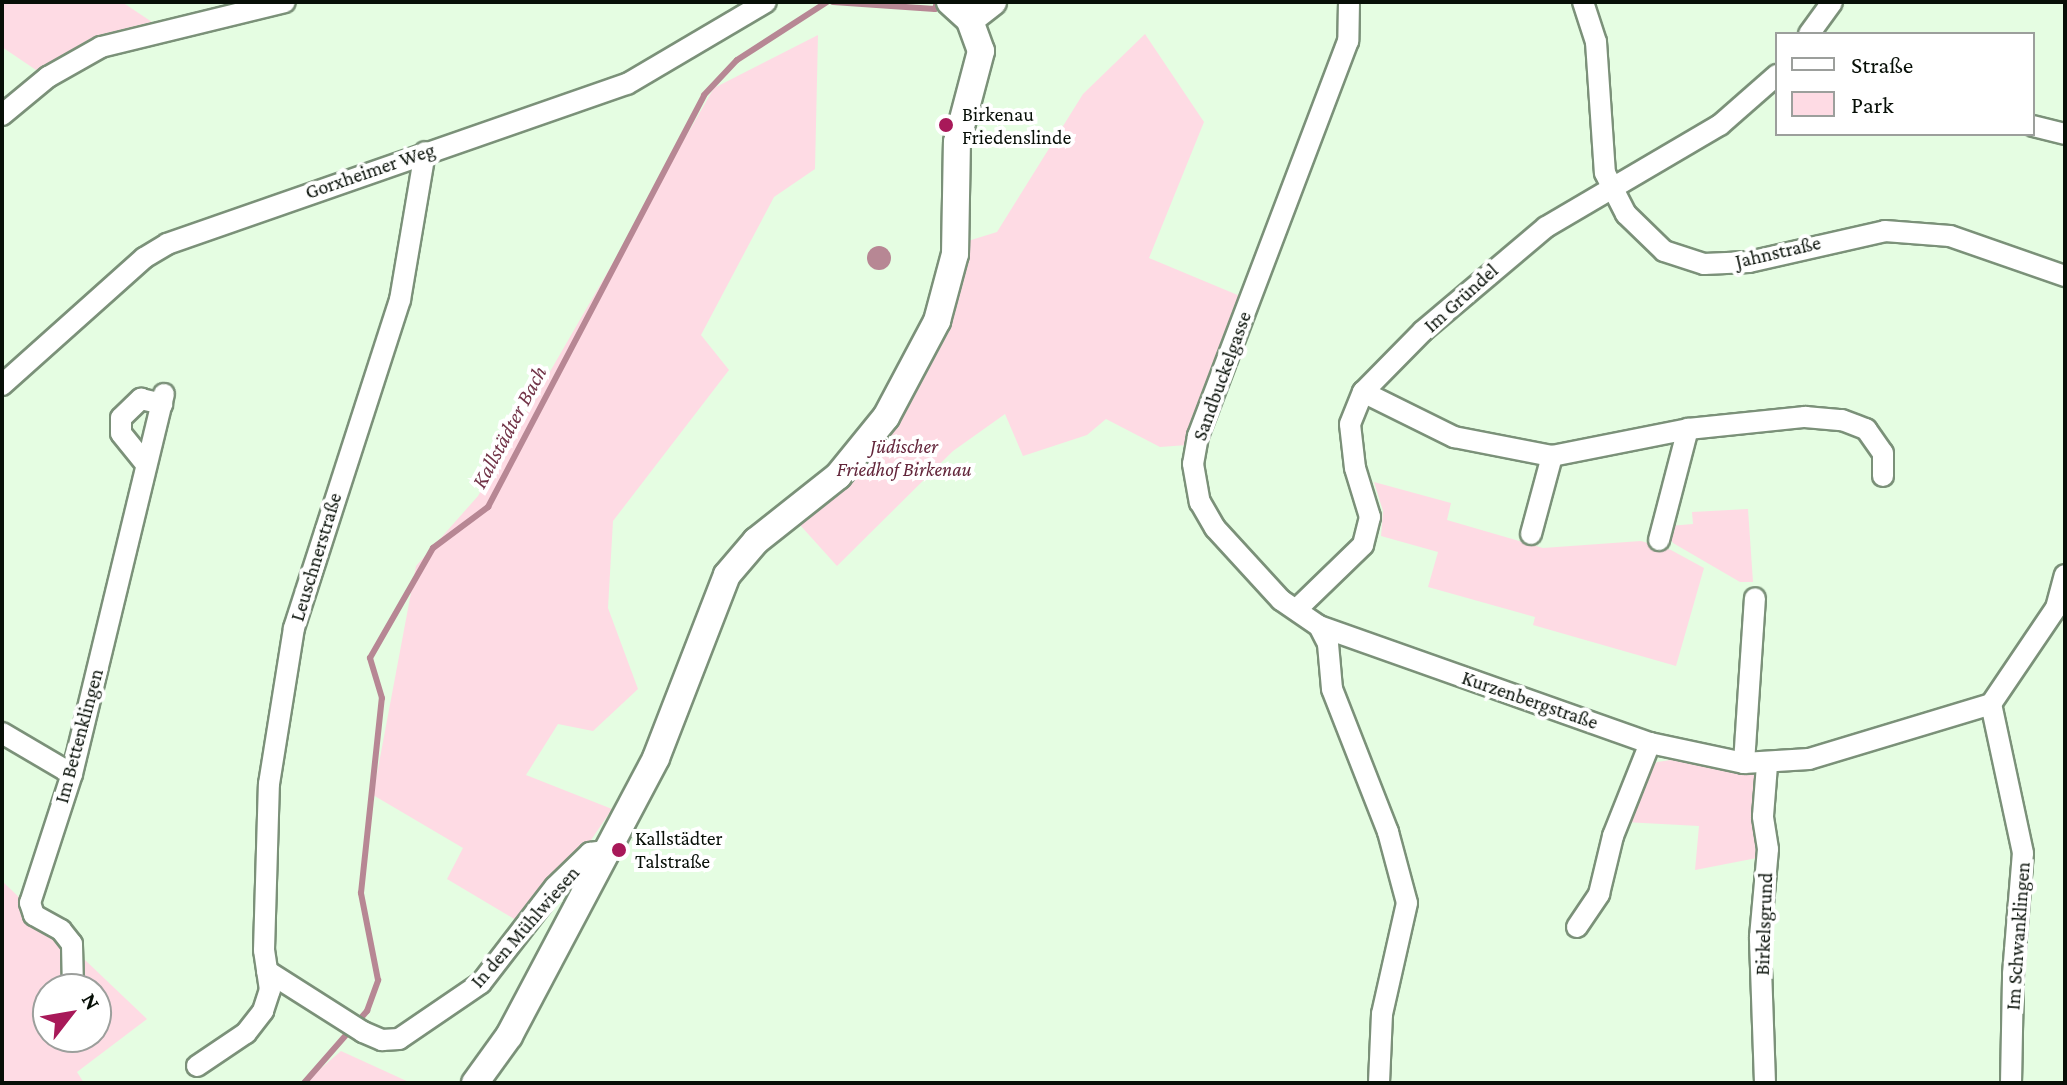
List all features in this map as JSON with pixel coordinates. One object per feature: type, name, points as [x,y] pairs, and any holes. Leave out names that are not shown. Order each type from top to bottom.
[{"type":"main road","points":[[475,1083],[509,1036],[604,851],[656,758],[727,575],[756,541],[838,476],[886,417],[932,331],[955,254],[957,142],[981,51],[970,20],[950,2]]},
{"type":"main road","points":[[970,20],[993,2]]},
{"type":"street","points":[[2,115],[48,77],[101,47],[285,2]]},
{"type":"street","name":"Gorxheimer Weg","points":[[2,385],[144,258],[167,244],[627,84],[766,2]]},
{"type":"street","name":"Sandbuckelgasse","points":[[1319,626],[1281,600],[1215,528],[1200,502],[1193,464],[1198,436],[1348,41],[1349,2]]},
{"type":"street","name":"Jahnstraße","points":[[1583,2],[1596,42],[1601,153],[1611,191],[1653,245],[1689,261],[1749,262],[1885,231],[1950,236],[2065,276]]},
{"type":"street","points":[[1810,32],[1832,2]]},
{"type":"street","name":"Im Gründel","points":[[1297,609],[1363,545],[1370,517],[1355,468],[1350,424],[1363,392],[1489,272],[1546,227],[1720,125],[1775,77]]},
{"type":"street","points":[[2035,126],[2065,134]]},
{"type":"street","name":"Leuschnerstraße","points":[[197,1066],[257,1020],[270,990],[267,971],[269,784],[294,628],[400,300],[425,152]]},
{"type":"street","points":[[1363,392],[1454,437],[1552,456],[1688,429],[1805,417],[1842,420],[1866,429],[1883,453],[1883,476]]},
{"type":"street","name":"Im Bettenklingen","points":[[73,973],[72,944],[30,906],[72,774],[163,399],[141,399],[121,418],[121,433],[145,463]]},
{"type":"street","points":[[1659,540],[1688,429]]},
{"type":"street","points":[[1531,534],[1552,456]]},
{"type":"street","points":[[1991,704],[2056,608],[2065,575]]},
{"type":"street","points":[[1744,763],[1755,598]]},
{"type":"street","points":[[1319,626],[1328,644],[1332,689],[1388,832],[1407,903],[1382,1014],[1379,1083]]},
{"type":"street","name":"Kurzenbergstraße","points":[[1319,626],[1650,743],[1744,763],[1767,765],[1809,759],[1991,704]]},
{"type":"street","name":"Im Schwanklingen","points":[[1991,704],[2023,853],[2013,959],[2011,1083]]},
{"type":"street","points":[[2,733],[72,774]]},
{"type":"street","points":[[1577,927],[1599,894],[1613,836],[1650,743]]},
{"type":"street","name":"Birkelsgrund","points":[[1765,1083],[1760,937],[1768,849],[1763,816],[1767,765]]},
{"type":"street","name":"In den Mühlwiesen","points":[[267,971],[354,1027],[382,1040],[399,1039],[481,983],[555,887],[590,853],[604,851]]},
{"type":"green space","points":[[2,2],[122,2],[152,22],[95,36],[36,70],[2,47]]},
{"type":"green space","name":"Jüdischer Friedhof Birkenau","points":[[1145,34],[1204,122],[1149,258],[1240,296],[1187,445],[1160,447],[1106,419],[1087,435],[1023,456],[1005,414],[953,451],[837,566],[800,525],[900,418],[968,241],[997,232],[1083,94]]},
{"type":"green space","points":[[818,35],[815,169],[774,197],[701,335],[729,370],[613,521],[608,608],[638,689],[593,731],[558,724],[526,775],[612,809],[531,929],[447,879],[463,848],[373,795],[416,566],[478,496],[714,88]]},
{"type":"green space","points":[[1374,482],[1451,503],[1447,520],[1543,548],[1641,541],[1671,550],[1704,568],[1676,666],[1533,625],[1535,617],[1428,587],[1438,552],[1381,536],[1383,511]]},
{"type":"green space","points":[[1748,509],[1753,582],[1740,582],[1673,543],[1667,533],[1669,526],[1693,524],[1692,512]]},
{"type":"green space","points":[[1671,760],[1757,774],[1762,857],[1695,870],[1699,826],[1625,822],[1647,772],[1657,762]]},
{"type":"green space","points":[[2,881],[99,973],[32,973],[32,1053],[102,1053],[77,1072],[84,1083],[2,1083]]},
{"type":"green space","points":[[112,986],[147,1019],[112,1046]]},
{"type":"green space","points":[[341,1051],[411,1083],[304,1083]]},
{"type":"shaded area","points":[[879,246],[890,253],[891,258],[884,269],[879,270],[868,263],[867,258],[874,247]]},
{"type":"waterway","name":"Kallstädter Bach","points":[[304,1083],[367,1011],[378,980],[361,893],[382,698],[370,658],[433,548],[488,507],[704,95],[737,60],[827,2]]},
{"type":"waterway","name":"Kallstädter Bach","points":[[833,2],[935,9],[937,2]]},
{"type":"place","name":"Birkenau Friedenslinde","points":[[946,125]]},
{"type":"place","name":"Kallstädter Talstraße","points":[[619,850]]}]
